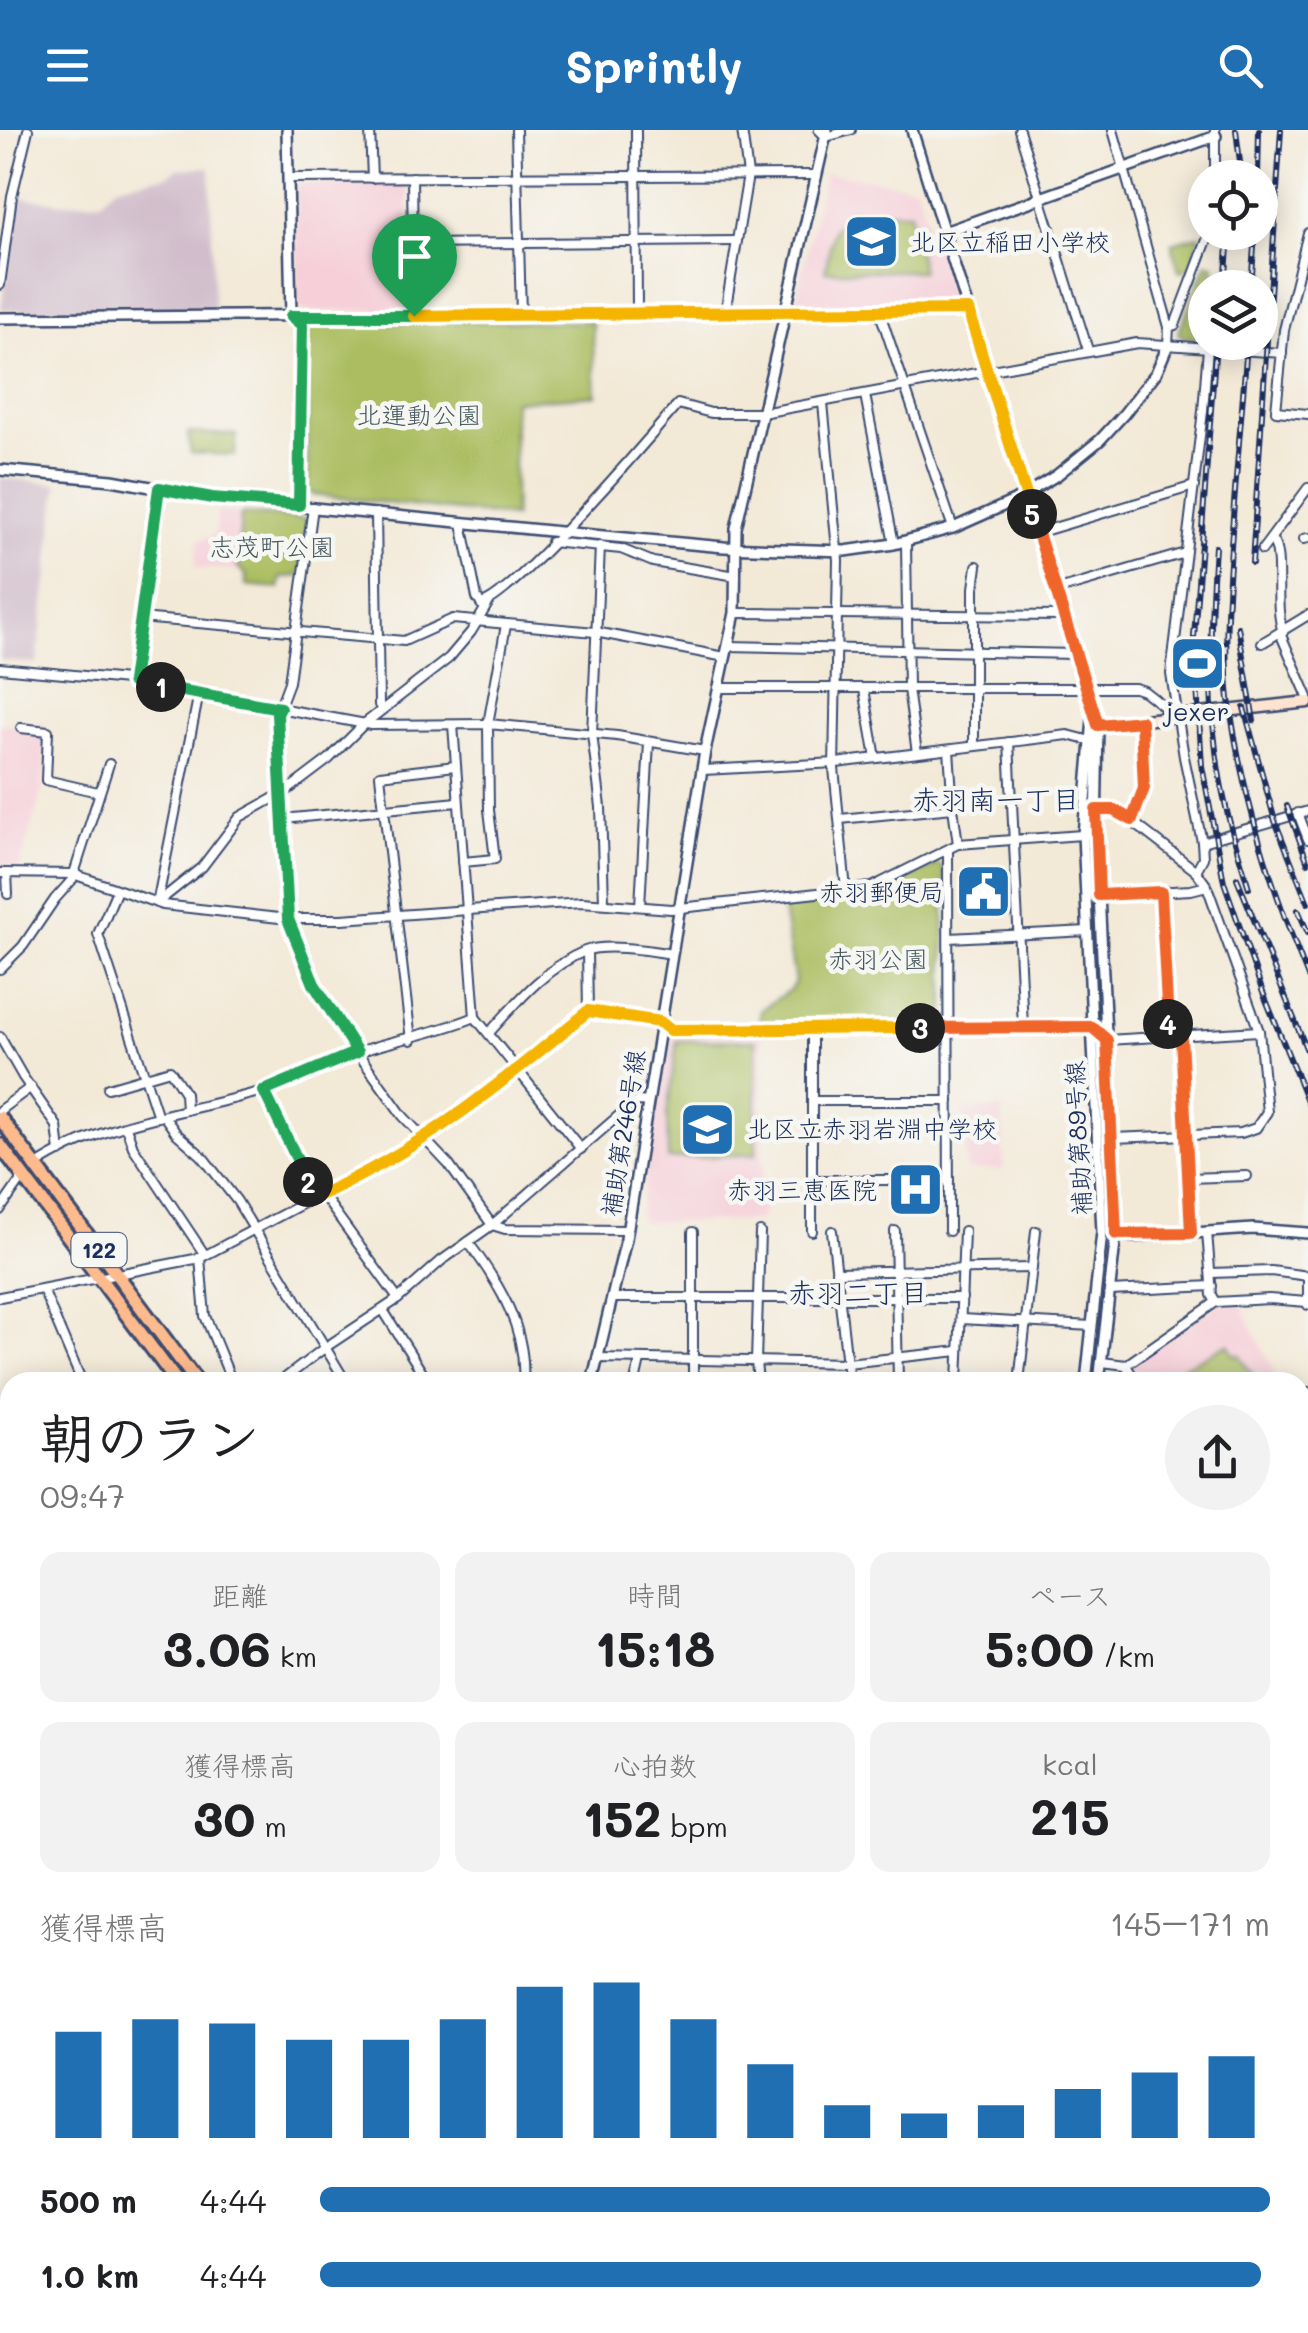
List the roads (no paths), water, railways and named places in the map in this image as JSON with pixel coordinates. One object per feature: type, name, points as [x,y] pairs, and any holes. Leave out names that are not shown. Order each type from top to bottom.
[{"type":"highway","name":"122","points":[[0,1118],[189,1372]]},
{"type":"highway","name":"122","points":[[0,1145],[170,1372]]},
{"type":"main road","points":[[1098,725],[1308,699]]},
{"type":"street","points":[[0,286],[12,196],[28,130]]},
{"type":"street","points":[[287,130],[291,316],[302,325],[299,505]]},
{"type":"street","points":[[370,130],[372,178]]},
{"type":"street","points":[[516,130],[522,314]]},
{"type":"street","points":[[636,130],[637,313]]},
{"type":"street","points":[[725,313],[748,175],[742,130]]},
{"type":"street","points":[[824,132],[850,130]]},
{"type":"street","name":"補助第89号線","points":[[912,130],[1098,725],[1096,834],[1116,1234],[1100,1372]]},
{"type":"street","points":[[1019,130],[1088,350]]},
{"type":"street","points":[[0,470],[112,480],[212,498],[735,547],[837,552],[906,542],[953,528],[1026,494],[1068,466],[1112,428],[1156,372],[1168,345],[1169,328],[1113,130]]},
{"type":"street","points":[[944,232],[1228,130]]},
{"type":"street","name":"補助第246号線","points":[[594,1372],[627,1230],[704,750],[735,613],[735,547],[742,496],[824,132]]},
{"type":"street","points":[[1215,160],[1216,133]]},
{"type":"street","points":[[288,178],[817,175]]},
{"type":"street","points":[[412,178],[414,316]]},
{"type":"street","points":[[0,195],[12,196]]},
{"type":"street","points":[[1308,233],[1282,353],[1276,411],[1308,414]]},
{"type":"street","points":[[414,244],[736,241]]},
{"type":"street","points":[[1169,328],[1175,325],[1184,305],[1204,250]]},
{"type":"street","points":[[0,318],[968,310]]},
{"type":"street","points":[[880,313],[953,528]]},
{"type":"street","points":[[156,903],[202,868],[240,817],[281,794],[329,759],[382,708],[449,658],[477,623],[485,605],[626,467],[678,404],[711,412],[762,414],[1088,350],[1137,343],[1188,346]]},
{"type":"street","points":[[1278,353],[1282,353]]},
{"type":"street","points":[[1196,870],[1202,858],[1202,842],[1171,674],[1207,360]]},
{"type":"street","points":[[864,395],[894,544]]},
{"type":"street","points":[[822,403],[837,552],[836,763],[846,890]]},
{"type":"street","points":[[1038,533],[1194,486]]},
{"type":"street","points":[[132,682],[159,488]]},
{"type":"street","points":[[1262,550],[1308,488]]},
{"type":"street","points":[[313,506],[289,682],[277,714],[288,919],[314,984],[403,1116],[425,1138],[492,1225],[505,1230],[627,1230]]},
{"type":"street","points":[[376,512],[382,708]]},
{"type":"street","points":[[462,523],[477,598],[485,605]]},
{"type":"street","points":[[1272,540],[1278,548],[1276,603],[1282,633],[1308,699]]},
{"type":"street","points":[[551,542],[621,549],[654,562],[736,576]]},
{"type":"street","points":[[906,542],[908,689],[917,754]]},
{"type":"street","points":[[600,546],[592,734],[598,767],[604,902]]},
{"type":"street","points":[[1055,591],[1185,553]]},
{"type":"street","points":[[974,746],[977,566]]},
{"type":"street","points":[[735,613],[1063,616]]},
{"type":"street","points":[[1262,643],[1308,615]]},
{"type":"street","points":[[140,618],[379,639],[406,640],[452,619],[595,632],[727,652],[906,649],[1075,654]]},
{"type":"street","points":[[462,862],[494,859],[488,724],[506,625]]},
{"type":"street","points":[[0,668],[132,682],[364,724],[488,724],[704,750]]},
{"type":"street","points":[[718,688],[1144,690],[1176,716]]},
{"type":"street","points":[[864,689],[876,758]]},
{"type":"street","points":[[156,903],[198,693]]},
{"type":"street","name":"補助第89号線","points":[[1087,1372],[1102,1232],[1083,835],[1092,711]]},
{"type":"street","points":[[1132,820],[1144,788],[1141,721]]},
{"type":"street","points":[[454,725],[475,1017],[581,1149]]},
{"type":"street","points":[[21,728],[48,731],[46,780],[98,792]]},
{"type":"street","points":[[703,770],[836,763],[1068,736],[1091,741]]},
{"type":"street","points":[[640,906],[649,742]]},
{"type":"street","points":[[1009,742],[1022,1027]]},
{"type":"street","points":[[950,750],[958,844]]},
{"type":"street","points":[[0,969],[40,925],[74,874],[109,764]]},
{"type":"street","points":[[411,1040],[380,775],[455,766]]},
{"type":"street","points":[[283,819],[458,802]]},
{"type":"street","points":[[840,819],[954,808]]},
{"type":"street","points":[[1084,810],[1114,810],[1132,820],[1196,870],[1208,886],[1259,1031],[1267,1112],[1250,1132],[1112,1138]]},
{"type":"street","points":[[1202,842],[1308,811]]},
{"type":"street","points":[[1295,814],[1308,839]]},
{"type":"street","points":[[8,894],[4,873],[74,874],[156,903],[288,919],[604,902],[680,908],[846,890],[890,880],[958,844],[1096,834]]},
{"type":"street","points":[[948,851],[949,1232]]},
{"type":"street","points":[[1099,895],[1208,886]]},
{"type":"street","points":[[117,890],[97,931],[144,1078],[161,1116],[224,1182],[339,1372]]},
{"type":"street","points":[[1161,892],[1168,1037]]},
{"type":"street","points":[[949,938],[1088,931]]},
{"type":"street","points":[[489,1033],[522,996],[586,950],[672,954]]},
{"type":"street","points":[[586,950],[588,1011]]},
{"type":"street","points":[[0,1297],[203,1257],[425,1138],[588,1011],[660,1022],[670,1030],[1092,1027],[1107,1040],[1259,1031]]},
{"type":"street","points":[[35,1166],[60,1152],[126,1127],[264,1091],[357,1052],[411,1040],[475,1017]]},
{"type":"street","points":[[812,1030],[812,1232]]},
{"type":"street","points":[[0,1036],[57,1126],[60,1152]]},
{"type":"street","points":[[1181,1037],[1191,1233]]},
{"type":"street","points":[[108,1088],[170,1070],[185,1093],[186,1110]]},
{"type":"street","points":[[0,1110],[31,1088]]},
{"type":"street","points":[[264,1091],[318,1196],[398,1300]]},
{"type":"street","points":[[813,1102],[949,1101]]},
{"type":"street","points":[[293,1372],[398,1300],[631,1105],[648,1102]]},
{"type":"street","points":[[126,1127],[133,1147],[203,1257],[205,1316],[228,1372]]},
{"type":"street","points":[[1188,1178],[1247,1176]]},
{"type":"street","points":[[0,1210],[24,1177]]},
{"type":"street","points":[[812,1180],[949,1180]]},
{"type":"street","points":[[1102,1232],[1253,1229],[1308,1233]]},
{"type":"street","points":[[1019,1372],[1036,1231]]},
{"type":"street","points":[[694,1232],[694,1372]]},
{"type":"street","points":[[757,1372],[760,1232]]},
{"type":"street","points":[[832,1232],[847,1372]]},
{"type":"street","points":[[896,1232],[897,1372]]},
{"type":"street","points":[[958,1372],[964,1232]]},
{"type":"street","points":[[1208,1232],[1216,1302]]},
{"type":"street","points":[[468,1242],[508,1305],[525,1361],[524,1372]]},
{"type":"street","points":[[836,1272],[1032,1268]]},
{"type":"street","points":[[1102,1362],[1126,1365],[1216,1302],[1269,1299],[1307,1304],[1308,1275],[1271,1271],[1212,1273]]},
{"type":"street","points":[[1110,1292],[1212,1286]]},
{"type":"street","points":[[43,1290],[78,1372]]},
{"type":"street","points":[[612,1298],[962,1298]]},
{"type":"street","points":[[383,1310],[422,1372]]},
{"type":"street","points":[[961,1319],[1092,1326]]},
{"type":"street","points":[[597,1358],[846,1363],[959,1351]]},
{"type":"street","points":[[638,1372],[640,1360]]},
{"type":"street","points":[[1126,1365],[1130,1372]]},
{"type":"railway","points":[[1236,130],[1240,160]]},
{"type":"railway","points":[[1258,160],[1259,130]]},
{"type":"railway","points":[[1252,563],[1281,130]]},
{"type":"railway","points":[[1226,270],[1228,250]]},
{"type":"railway","points":[[1252,270],[1254,250]]},
{"type":"railway","points":[[1215,360],[1194,637],[1202,766],[1224,882],[1308,1103]]},
{"type":"railway","points":[[1246,360],[1228,597],[1229,699],[1260,841],[1308,977]]},
{"type":"railway","points":[[1215,547],[1211,645],[1215,742],[1226,807],[1249,888]]},
{"type":"railway","points":[[1238,627],[1254,721]]},
{"type":"railway","points":[[1244,708],[1275,821],[1308,903]]},
{"type":"railway","points":[[1287,806],[1308,863]]},
{"type":"railway","points":[[1237,878],[1308,1053]]},
{"type":"railway","points":[[1298,910],[1308,933]]},
{"type":"place","name":"北区立稲田小学校","points":[[871,242]]},
{"type":"place","name":"jexer","points":[[1197,663]]},
{"type":"place","name":"赤羽郵便局","points":[[983,892]]},
{"type":"place","name":"北区立赤羽岩淵中学校","points":[[708,1129]]},
{"type":"place","name":"赤羽三恵医院","points":[[916,1190]]},
{"type":"district","name":"赤羽南一丁目","points":[[996,800]]},
{"type":"district","name":"赤羽二丁目","points":[[858,1293]]},
{"type":"park label","name":"北運動公園","points":[[419,415]]},
{"type":"park label","name":"志茂町公園","points":[[272,547]]},
{"type":"park label","name":"赤羽公園","points":[[878,959]]}]
